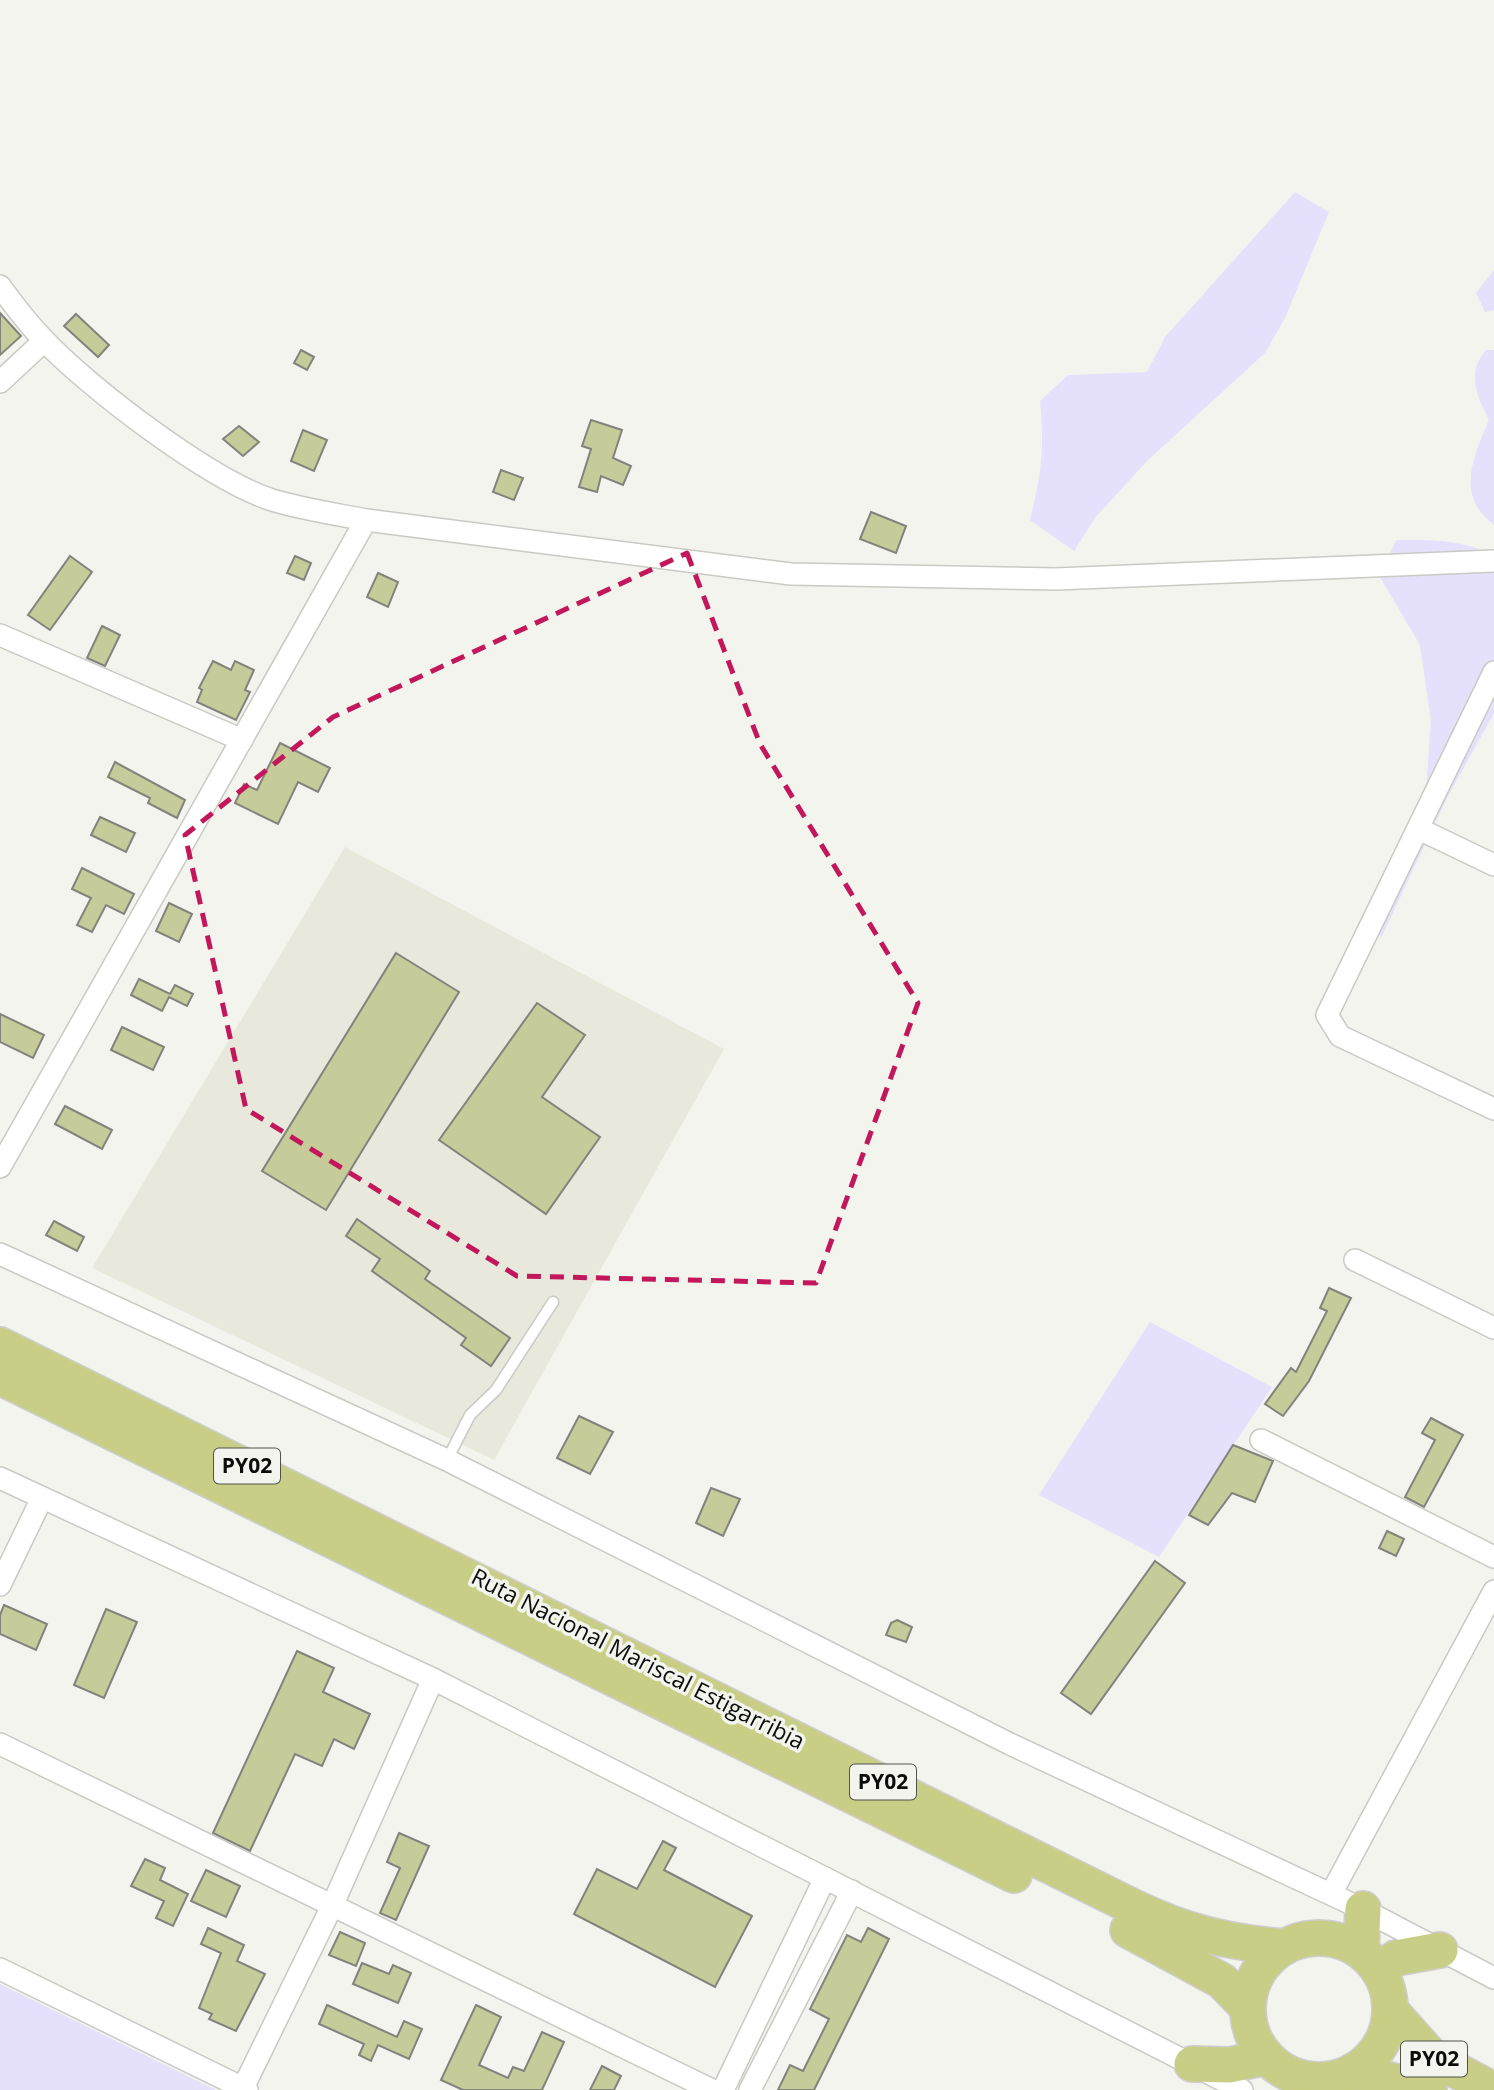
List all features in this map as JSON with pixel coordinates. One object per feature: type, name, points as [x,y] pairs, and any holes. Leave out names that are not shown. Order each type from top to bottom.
[{"type":"highway","name":"Ruta Nacional Mariscal Estigarribia","points":[[0,1345],[1177,1928],[1219,1939],[1283,1947]]},
{"type":"highway","name":"Ruta Nacional Mariscal Estigarribia","points":[[0,1377],[1147,1939],[1222,1981],[1247,2007]]},
{"type":"highway","points":[[1351,1904],[1357,1954],[1396,1958],[1440,1950]]},
{"type":"highway","name":"PY02","points":[[1309,1938],[1357,1954],[1387,1990],[1390,2010],[1380,2046],[1353,2071],[1336,2078],[1294,2078],[1251,2033],[1247,2007],[1257,1972],[1283,1947],[1309,1938]]},
{"type":"highway","name":"PY02","points":[[1390,2010],[1433,2058],[1493,2090]]},
{"type":"highway","points":[[1192,2064],[1230,2066],[1294,2078]]},
{"type":"highway","name":"PY02","points":[[1353,2071],[1429,2090]]},
{"type":"street","points":[[0,286],[44,341],[113,400],[237,485],[270,499],[366,520],[791,574],[1056,579],[1494,561]]},
{"type":"street","points":[[0,382],[44,341]]},
{"type":"street","points":[[0,1167],[366,520]]},
{"type":"street","points":[[0,635],[242,740]]},
{"type":"street","points":[[1494,672],[1327,1015],[1340,1036],[1494,1109]]},
{"type":"street","points":[[1419,829],[1494,865]]},
{"type":"street","points":[[0,1254],[447,1460],[1010,1744],[1351,1904],[1494,1978]]},
{"type":"street","points":[[1354,1260],[1494,1328]]},
{"type":"street","points":[[1261,1440],[1494,1557]]},
{"type":"street","points":[[0,1478],[433,1679],[1242,2090]]},
{"type":"street","points":[[0,1585],[42,1499]]},
{"type":"street","points":[[1351,1904],[1494,1591]]},
{"type":"street","points":[[0,1969],[244,2089],[332,1906],[433,1679]]},
{"type":"street","points":[[0,1744],[712,2090]]},
{"type":"street","points":[[723,2090],[825,1878]]},
{"type":"street","points":[[751,2090],[852,1891]]},
{"type":"lane","points":[[447,1460],[470,1415],[496,1390],[553,1302]]},
{"type":"highlighted area","points":[[687,553],[760,744],[918,1003],[816,1283],[517,1276],[246,1109],[185,835],[333,717]]},
{"type":"shaded area","points":[[1295,192],[1329,212],[1285,318],[1265,353],[1147,461],[1095,518],[1074,551],[1030,520],[1041,461],[1040,401],[1068,375],[1147,372],[1165,337]]},
{"type":"shaded area","points":[[1494,270],[1494,310],[1485,312],[1476,293]]},
{"type":"shaded area","points":[[1486,350],[1494,350],[1494,525],[1482,513],[1471,489],[1473,462],[1489,420],[1478,393],[1475,376],[1476,367]]},
{"type":"shaded area","points":[[1396,540],[1458,543],[1494,556],[1494,713],[1447,798],[1381,938],[1368,903],[1410,838],[1425,802],[1431,721],[1420,645],[1380,577]]},
{"type":"shaded area","points":[[345,847],[724,1049],[494,1460],[92,1268]]},
{"type":"shaded area","points":[[1150,1322],[1272,1387],[1159,1557],[1039,1495]]},
{"type":"shaded area","points":[[0,1984],[216,2090],[0,2090]]},
{"type":"building","points":[[0,313],[21,336],[0,355]]},
{"type":"building","points":[[76,314],[109,345],[98,357],[64,326]]},
{"type":"building","points":[[301,350],[314,357],[307,370],[294,363]]},
{"type":"building","points":[[591,420],[622,430],[613,458],[631,466],[623,485],[601,476],[597,492],[579,487],[591,449],[582,446]]},
{"type":"building","points":[[239,426],[259,442],[243,456],[223,439]]},
{"type":"building","points":[[303,430],[327,440],[314,471],[291,461]]},
{"type":"building","points":[[501,470],[523,478],[514,500],[493,492]]},
{"type":"building","points":[[871,512],[906,526],[896,553],[860,539]]},
{"type":"building","points":[[70,556],[92,572],[50,630],[28,615]]},
{"type":"building","points":[[295,556],[311,563],[304,580],[287,573]]},
{"type":"building","points":[[378,573],[398,582],[388,607],[367,597]]},
{"type":"building","points":[[102,626],[120,635],[105,666],[87,658]]},
{"type":"building","points":[[213,661],[231,670],[235,661],[254,670],[245,690],[250,692],[236,720],[197,702],[202,690],[199,688]]},
{"type":"building","points":[[280,743],[330,768],[318,792],[298,782],[278,824],[235,803],[244,784],[257,790]]},
{"type":"building","points":[[115,762],[185,800],[177,818],[148,803],[150,798],[108,777]]},
{"type":"building","points":[[100,817],[135,833],[126,852],[91,835]]},
{"type":"building","points":[[82,868],[134,894],[124,914],[106,905],[92,932],[77,925],[91,898],[72,889]]},
{"type":"building","points":[[169,903],[192,914],[179,942],[156,931]]},
{"type":"building","points":[[396,953],[459,992],[326,1210],[262,1171]]},
{"type":"building","points":[[139,979],[170,994],[175,985],[193,994],[187,1006],[169,997],[162,1011],[131,995]]},
{"type":"building","points":[[537,1003],[585,1035],[542,1097],[600,1137],[546,1214],[439,1140]]},
{"type":"building","points":[[0,1014],[44,1035],[33,1058],[0,1042]]},
{"type":"building","points":[[122,1027],[164,1047],[153,1070],[111,1050]]},
{"type":"building","points":[[65,1106],[112,1130],[102,1149],[55,1124]]},
{"type":"building","points":[[357,1219],[430,1271],[425,1279],[510,1338],[491,1366],[461,1345],[466,1338],[372,1271],[380,1259],[346,1236]]},
{"type":"building","points":[[54,1221],[84,1237],[77,1251],[46,1235]]},
{"type":"building","points":[[1329,1288],[1351,1298],[1309,1381],[1283,1416],[1265,1404],[1291,1368],[1296,1372],[1327,1311],[1320,1308]]},
{"type":"building","points":[[579,1416],[613,1432],[590,1474],[557,1458]]},
{"type":"building","points":[[1431,1418],[1463,1435],[1424,1507],[1405,1497],[1435,1440],[1422,1433]]},
{"type":"building","points":[[1233,1445],[1273,1461],[1255,1502],[1232,1493],[1208,1525],[1189,1515]]},
{"type":"building","points":[[711,1488],[740,1499],[723,1536],[696,1523]]},
{"type":"building","points":[[1387,1531],[1404,1539],[1396,1556],[1379,1548]]},
{"type":"building","points":[[1155,1561],[1185,1583],[1091,1714],[1061,1693]]},
{"type":"building","points":[[4,1605],[47,1624],[36,1650],[0,1634],[0,1615]]},
{"type":"building","points":[[106,1609],[137,1622],[104,1698],[74,1685]]},
{"type":"building","points":[[897,1620],[912,1627],[906,1642],[886,1635],[891,1623]]},
{"type":"building","points":[[297,1651],[334,1668],[323,1692],[370,1714],[354,1749],[334,1739],[322,1766],[295,1754],[250,1851],[213,1833]]},
{"type":"building","points":[[399,1833],[429,1846],[396,1920],[380,1913],[400,1868],[387,1862]]},
{"type":"building","points":[[663,1841],[676,1848],[664,1870],[752,1916],[715,1987],[574,1914],[597,1869],[637,1889]]},
{"type":"building","points":[[145,1859],[165,1868],[160,1880],[188,1894],[173,1926],[156,1918],[164,1901],[131,1886]]},
{"type":"building","points":[[206,1870],[240,1886],[226,1917],[191,1901]]},
{"type":"building","points":[[208,1928],[244,1945],[237,1961],[265,1974],[236,2031],[209,2019],[212,2014],[199,2008],[221,1953],[201,1944]]},
{"type":"building","points":[[868,1928],[889,1939],[814,2090],[778,2090],[790,2065],[803,2071],[829,2019],[810,2009],[847,1935],[861,1942]]},
{"type":"building","points":[[340,1932],[365,1943],[356,1966],[329,1955]]},
{"type":"building","points":[[362,1963],[389,1974],[393,1965],[411,1973],[398,2003],[353,1984]]},
{"type":"building","points":[[327,2005],[397,2037],[404,2021],[422,2029],[409,2059],[378,2045],[371,2061],[359,2055],[364,2044],[319,2024]]},
{"type":"building","points":[[476,2005],[501,2017],[479,2065],[508,2078],[513,2067],[524,2071],[542,2032],[564,2042],[542,2090],[463,2090],[441,2080]]},
{"type":"building","points":[[602,2066],[621,2076],[614,2090],[590,2090]]}]
